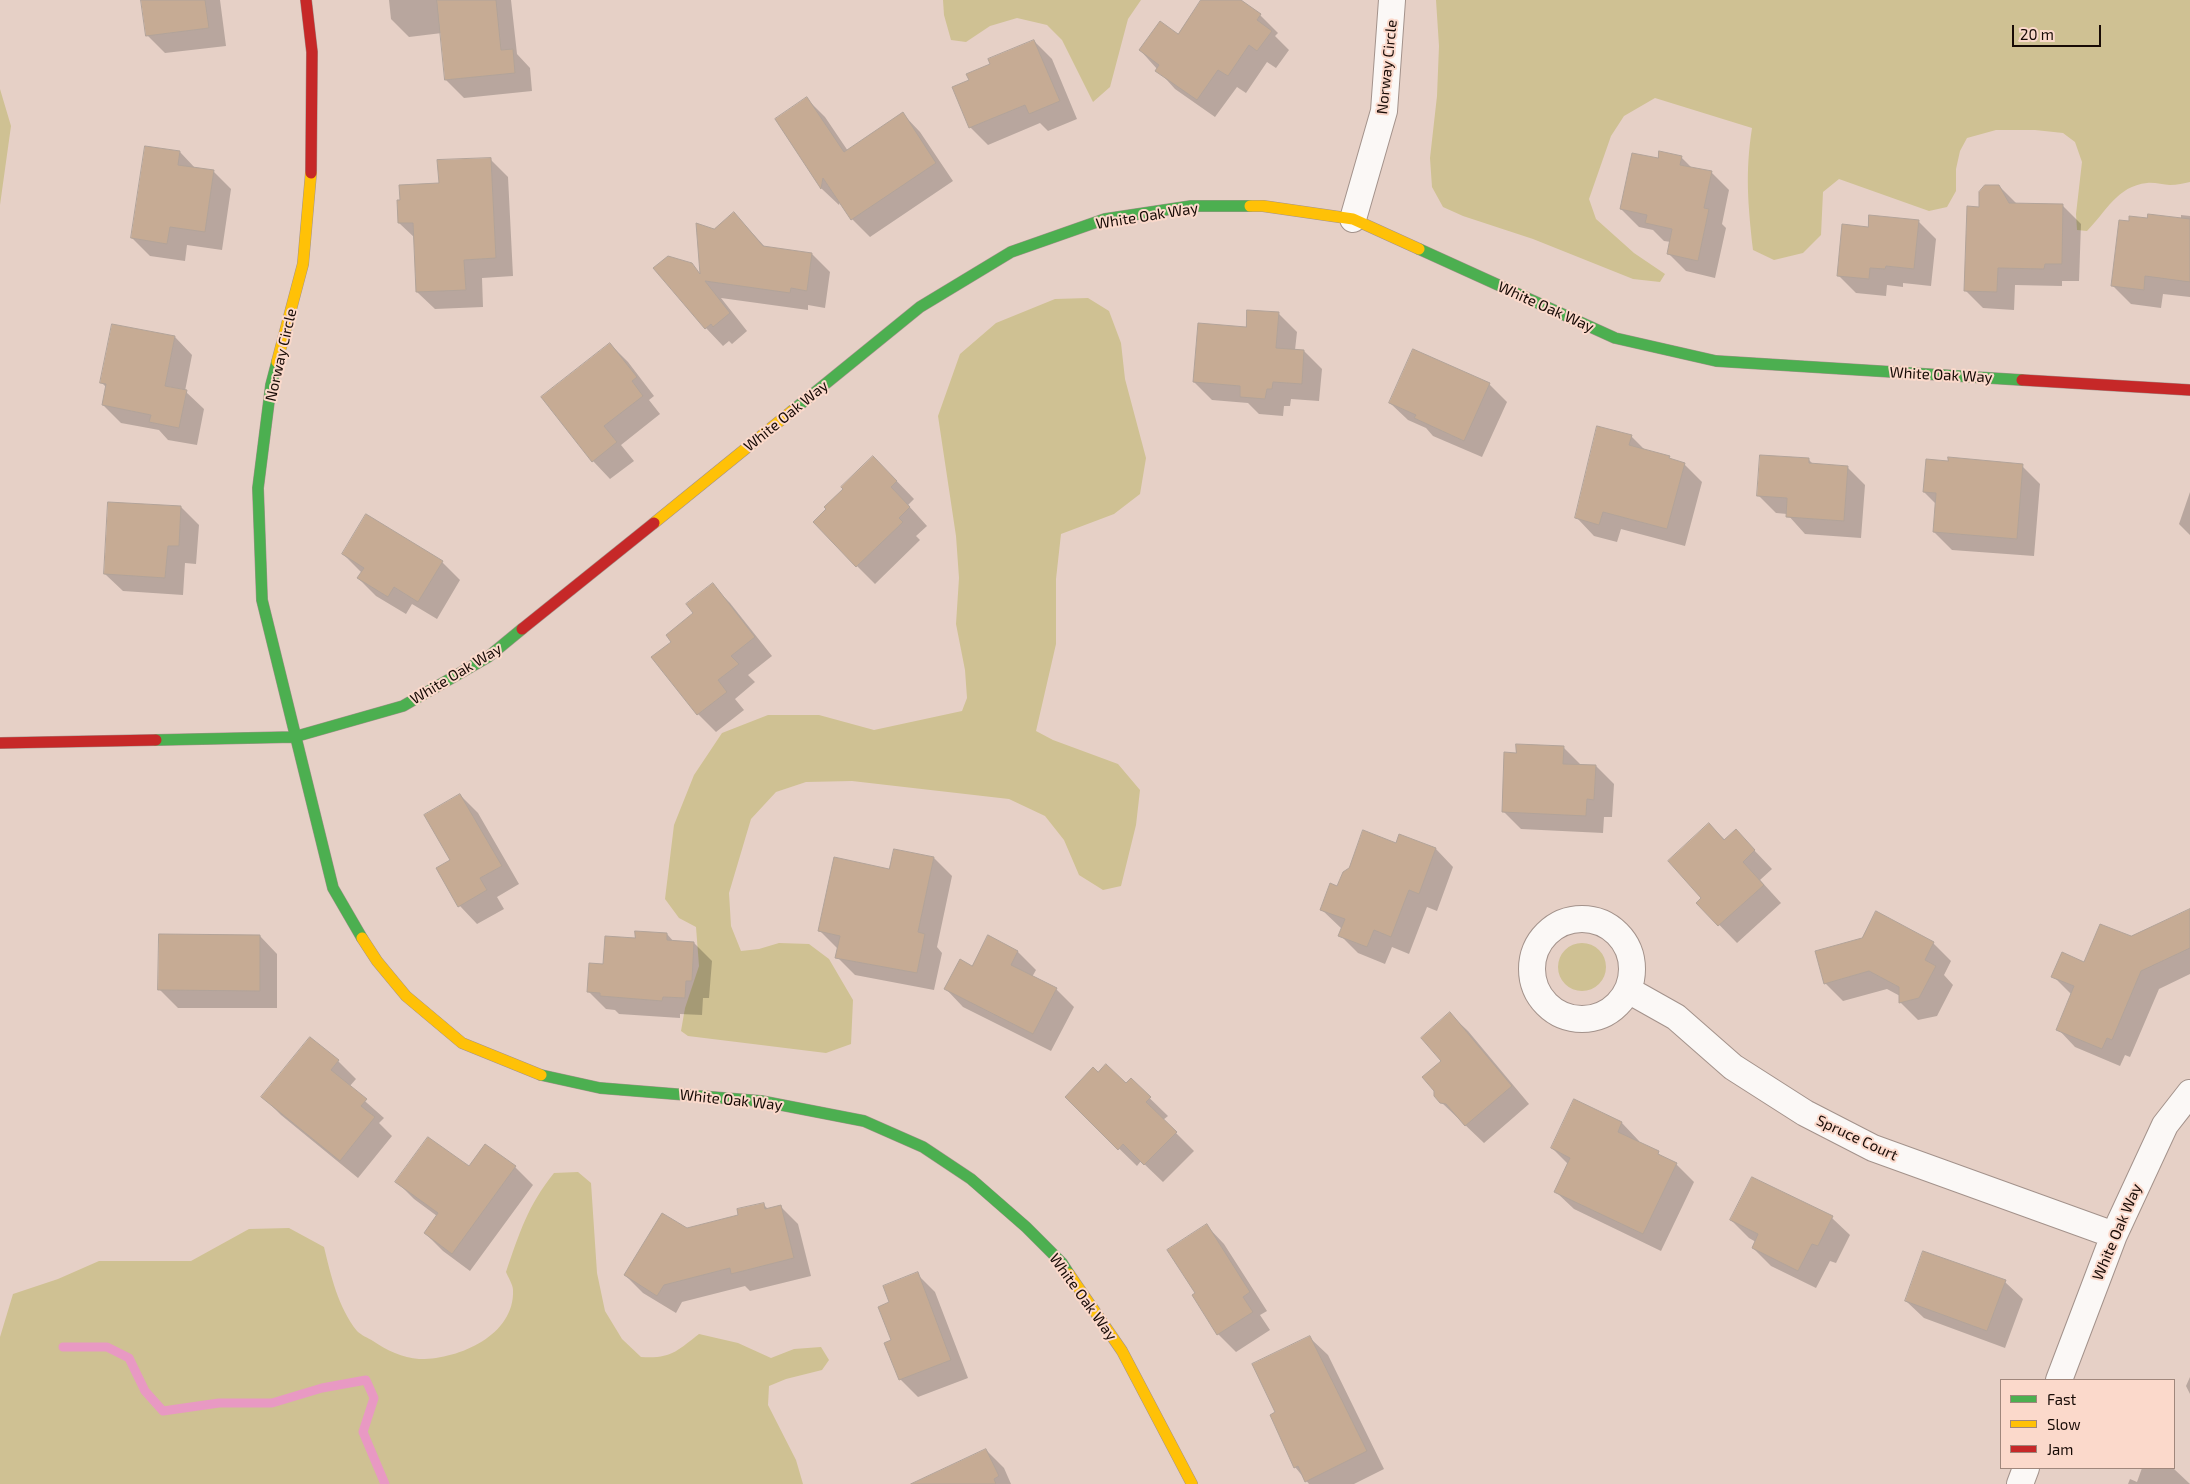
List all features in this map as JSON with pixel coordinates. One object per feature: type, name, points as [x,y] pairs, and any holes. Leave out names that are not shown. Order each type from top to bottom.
[{"type":"street","name":"Norway Circle","points":[[294,737],[262,600],[258,488],[271,385],[304,264],[312,160],[312,52],[306,0]]},
{"type":"street","name":"Norway Circle","points":[[1353,219],[1384,111],[1392,0]]},
{"type":"street","name":"White Oak Way","points":[[0,743],[294,737],[403,706],[488,658],[920,307],[1010,252],[1105,220],[1191,206],[1263,206],[1353,219],[1615,338],[1716,361],[2190,390]]},
{"type":"street","name":"White Oak Way","points":[[294,737],[333,888],[377,961],[406,996],[462,1043],[547,1077],[600,1088],[761,1101],[864,1122],[923,1147],[971,1179],[1026,1227],[1062,1263],[1122,1351],[1192,1484]]},
{"type":"street","name":"Spruce Court","points":[[1628,990],[1676,1017],[1733,1067],[1805,1113],[1844,1134],[1873,1148],[2114,1235]]},
{"type":"street","name":"White Oak Way","points":[[2059,1379],[2114,1235],[2165,1125],[2190,1092]]},
{"type":"street","points":[[2020,1484],[2026,1469]]},
{"type":"shaded area","points":[[943,0],[1141,0],[1128,19],[1110,87],[1093,102],[1062,40],[1047,25],[1017,18],[990,26],[966,42],[951,40],[944,15]]},
{"type":"shaded area","points":[[1436,0],[2190,0],[2190,182],[2173,185],[2150,183],[2137,185],[2120,194],[2087,231],[2077,230],[2076,214],[2082,162],[2075,142],[2063,133],[2035,130],[1996,130],[1967,138],[1960,151],[1956,169],[1956,191],[1947,207],[1929,211],[1839,179],[1823,192],[1821,235],[1803,253],[1774,260],[1753,250],[1748,189],[1748,160],[1752,128],[1655,98],[1624,116],[1611,136],[1589,199],[1596,219],[1634,253],[1665,274],[1660,282],[1633,279],[1533,239],[1463,216],[1443,207],[1432,187],[1430,158],[1437,96],[1439,46]]},
{"type":"shaded area","points":[[0,89],[11,126],[0,205]]},
{"type":"shaded area","points":[[1088,298],[1109,311],[1121,343],[1125,379],[1146,458],[1140,494],[1114,514],[1061,534],[1056,579],[1056,644],[1036,731],[1053,740],[1118,764],[1140,790],[1136,825],[1121,886],[1103,890],[1079,875],[1064,840],[1045,816],[1009,799],[852,781],[806,782],[776,792],[751,819],[729,893],[731,926],[741,951],[759,949],[779,943],[809,944],[829,959],[853,1000],[851,1044],[826,1053],[688,1036],[681,1031],[685,1008],[699,966],[696,927],[679,918],[665,899],[674,825],[694,775],[722,733],[768,715],[819,715],[874,730],[962,711],[967,698],[965,670],[956,624],[959,578],[956,536],[938,416],[960,354],[996,323],[1055,299]]},
{"type":"shaded area","points":[[1577,943],[1587,943],[1599,950],[1606,962],[1606,972],[1599,984],[1587,991],[1577,991],[1569,987],[1562,980],[1558,972],[1558,962],[1562,954],[1569,947]]},
{"type":"shaded area","points":[[578,1172],[591,1183],[597,1273],[605,1311],[622,1339],[641,1357],[660,1357],[673,1353],[699,1334],[738,1343],[771,1358],[794,1349],[821,1347],[829,1360],[822,1370],[786,1379],[769,1386],[768,1405],[796,1460],[803,1484],[0,1484],[0,1337],[13,1294],[58,1279],[99,1261],[191,1261],[249,1229],[289,1228],[324,1247],[340,1302],[357,1331],[389,1350],[407,1357],[419,1359],[450,1355],[466,1350],[481,1342],[494,1332],[504,1320],[511,1306],[513,1290],[506,1272],[520,1232],[531,1208],[554,1173]]},
{"type":"building","points":[[141,0],[205,0],[209,28],[146,36]]},
{"type":"building","points":[[437,0],[496,0],[501,50],[513,49],[515,73],[445,80]]},
{"type":"building","points":[[1201,0],[1241,0],[1261,14],[1257,20],[1272,31],[1257,51],[1249,45],[1228,76],[1218,70],[1197,100],[1155,71],[1159,65],[1139,50],[1160,21],[1178,34]]},
{"type":"building","points":[[1034,40],[1060,101],[1029,114],[1025,105],[969,128],[952,87],[969,80],[966,74],[990,64],[988,59]]},
{"type":"building","points":[[807,97],[844,152],[903,112],[936,163],[851,220],[823,178],[821,189],[775,119]]},
{"type":"building","points":[[145,146],[180,151],[178,165],[214,170],[205,232],[170,227],[167,244],[131,238]]},
{"type":"building","points":[[1659,151],[1682,156],[1680,165],[1712,171],[1704,208],[1709,209],[1698,261],[1667,254],[1672,229],[1645,223],[1647,215],[1620,209],[1632,153],[1658,158]]},
{"type":"building","points":[[491,158],[496,258],[464,260],[466,290],[416,292],[413,223],[398,223],[397,200],[400,200],[399,185],[439,183],[437,160]]},
{"type":"building","points":[[1985,185],[1999,185],[2009,203],[2063,204],[2062,264],[2045,264],[2044,269],[1998,268],[1997,292],[1964,291],[1967,206],[1979,207],[1979,192]]},
{"type":"building","points":[[734,212],[763,246],[812,253],[807,291],[791,288],[790,293],[705,281],[730,313],[713,327],[711,324],[705,329],[653,268],[668,256],[692,263],[700,274],[696,223],[714,229]]},
{"type":"building","points":[[2148,214],[2190,219],[2190,282],[2145,276],[2144,290],[2111,286],[2119,220],[2129,221],[2129,216],[2147,218]]},
{"type":"building","points":[[1869,215],[1919,220],[1914,269],[1886,266],[1885,269],[1870,268],[1869,279],[1837,276],[1842,224],[1868,227]]},
{"type":"building","points":[[1247,310],[1279,312],[1276,348],[1304,350],[1302,384],[1273,382],[1272,389],[1267,389],[1265,399],[1240,397],[1240,386],[1193,382],[1198,323],[1246,327]]},
{"type":"building","points":[[112,324],[175,336],[165,386],[187,390],[179,428],[149,422],[151,415],[102,405],[106,384],[100,383]]},
{"type":"building","points":[[610,343],[637,377],[632,381],[643,396],[604,426],[617,442],[592,462],[541,397]]},
{"type":"building","points":[[1413,349],[1490,383],[1464,441],[1414,418],[1416,415],[1389,403]]},
{"type":"building","points":[[1597,426],[1632,435],[1629,445],[1670,456],[1669,458],[1685,463],[1667,529],[1603,512],[1599,525],[1575,518]]},
{"type":"building","points":[[1760,455],[1809,458],[1809,463],[1848,466],[1844,521],[1786,517],[1787,498],[1757,496]]},
{"type":"building","points":[[873,456],[897,481],[891,487],[910,507],[899,518],[903,522],[856,567],[813,522],[826,509],[824,507],[843,489],[841,487]]},
{"type":"building","points":[[1948,457],[2023,464],[2017,539],[1933,532],[1936,493],[1923,492],[1926,459],[1948,461]]},
{"type":"building","points":[[108,502],[181,506],[179,546],[168,546],[165,578],[104,574]]},
{"type":"building","points":[[366,514],[443,561],[418,602],[394,587],[388,597],[357,578],[364,568],[342,554]]},
{"type":"building","points":[[713,583],[755,637],[731,656],[739,664],[718,680],[727,692],[697,715],[651,657],[671,642],[666,635],[693,613],[686,604]]},
{"type":"building","points":[[1516,744],[1564,746],[1563,764],[1596,765],[1594,800],[1587,799],[1586,816],[1502,812],[1504,752],[1516,753]]},
{"type":"building","points":[[460,794],[502,866],[480,878],[487,890],[458,907],[436,868],[450,860],[424,815]]},
{"type":"building","points":[[1709,823],[1724,840],[1736,829],[1755,850],[1743,862],[1764,885],[1718,926],[1696,903],[1701,898],[1668,861]]},
{"type":"building","points":[[1363,830],[1396,843],[1399,834],[1436,848],[1419,894],[1409,890],[1391,937],[1374,930],[1367,947],[1338,936],[1345,919],[1320,910],[1330,883],[1337,886],[1343,872],[1349,868]]},
{"type":"building","points":[[894,849],[934,857],[918,932],[925,934],[917,973],[835,958],[840,936],[818,931],[834,857],[889,869]]},
{"type":"building","points":[[2190,909],[2190,948],[2141,971],[2112,1040],[2107,1038],[2102,1049],[2056,1030],[2074,986],[2051,977],[2062,952],[2084,962],[2100,924],[2131,936]]},
{"type":"building","points":[[1876,911],[1934,942],[1925,960],[1936,966],[1919,998],[1899,1003],[1899,987],[1869,971],[1824,984],[1815,951],[1862,938]]},
{"type":"building","points":[[635,931],[667,933],[667,940],[694,942],[692,981],[686,981],[685,998],[663,997],[662,1001],[600,996],[600,993],[587,992],[589,963],[603,964],[605,936],[635,938]]},
{"type":"building","points":[[159,934],[260,935],[260,991],[158,990]]},
{"type":"building","points":[[988,935],[1018,951],[1011,965],[1057,988],[1033,1034],[944,989],[960,959],[972,966]]},
{"type":"building","points":[[1450,1012],[1512,1086],[1465,1126],[1446,1104],[1440,1103],[1434,1096],[1434,1091],[1422,1077],[1441,1061],[1421,1038]]},
{"type":"building","points":[[310,1037],[339,1060],[331,1070],[367,1099],[361,1106],[375,1117],[340,1161],[261,1097]]},
{"type":"building","points":[[1106,1064],[1126,1083],[1131,1078],[1151,1097],[1146,1102],[1177,1132],[1144,1165],[1123,1144],[1118,1150],[1065,1097],[1093,1067],[1098,1072]]},
{"type":"building","points":[[1574,1099],[1622,1122],[1618,1132],[1659,1151],[1658,1154],[1677,1163],[1643,1234],[1554,1192],[1570,1158],[1551,1148]]},
{"type":"building","points":[[428,1137],[469,1166],[485,1144],[516,1166],[452,1254],[424,1233],[438,1213],[395,1182]]},
{"type":"building","points":[[1752,1177],[1833,1216],[1818,1246],[1812,1244],[1798,1271],[1752,1248],[1758,1234],[1730,1220]]},
{"type":"building","points":[[764,1203],[765,1209],[781,1205],[794,1258],[731,1274],[730,1268],[664,1285],[657,1296],[624,1275],[662,1213],[687,1228],[738,1215],[737,1209]]},
{"type":"building","points":[[1207,1224],[1250,1292],[1243,1297],[1253,1312],[1217,1335],[1192,1295],[1195,1293],[1167,1250]]},
{"type":"building","points":[[1923,1251],[2006,1280],[1987,1331],[1905,1301]]},
{"type":"building","points":[[918,1272],[951,1360],[899,1380],[884,1343],[891,1340],[878,1307],[889,1302],[883,1286]]},
{"type":"building","points":[[1310,1336],[1367,1451],[1305,1482],[1298,1466],[1294,1468],[1270,1415],[1275,1412],[1252,1364]]},
{"type":"building","points":[[986,1449],[999,1476],[994,1479],[996,1484],[911,1484]]},
{"type":"waterway","points":[[63,1347],[107,1347],[129,1358],[145,1391],[163,1411],[219,1403],[272,1403],[322,1388],[366,1380],[374,1398],[363,1432],[385,1484]]},
{"type":"traffic: fast","points":[[792,411],[920,307],[1011,252],[1105,219],[1191,206],[1250,206]]},
{"type":"traffic: fast","points":[[1419,249],[1615,338],[1716,361],[2022,380]]},
{"type":"traffic: fast","points":[[277,362],[271,385],[258,488],[262,600],[333,888],[362,938]]},
{"type":"traffic: fast","points":[[156,740],[294,737],[403,706],[488,657],[522,629]]},
{"type":"traffic: fast","points":[[541,1075],[600,1088],[761,1101],[864,1121],[923,1147],[971,1179],[1026,1227],[1062,1263],[1069,1274]]},
{"type":"traffic: slow","points":[[277,362],[303,264],[311,173]]},
{"type":"traffic: slow","points":[[1250,206],[1263,206],[1353,219],[1419,249]]},
{"type":"traffic: slow","points":[[654,523],[792,411]]},
{"type":"traffic: slow","points":[[362,938],[377,961],[406,996],[462,1043],[541,1075]]},
{"type":"traffic: slow","points":[[1069,1274],[1122,1351],[1192,1484]]},
{"type":"traffic: jam","points":[[306,0],[312,52],[311,173]]},
{"type":"traffic: jam","points":[[2022,380],[2190,390]]},
{"type":"traffic: jam","points":[[522,629],[654,523]]},
{"type":"traffic: jam","points":[[0,743],[156,740]]}]
